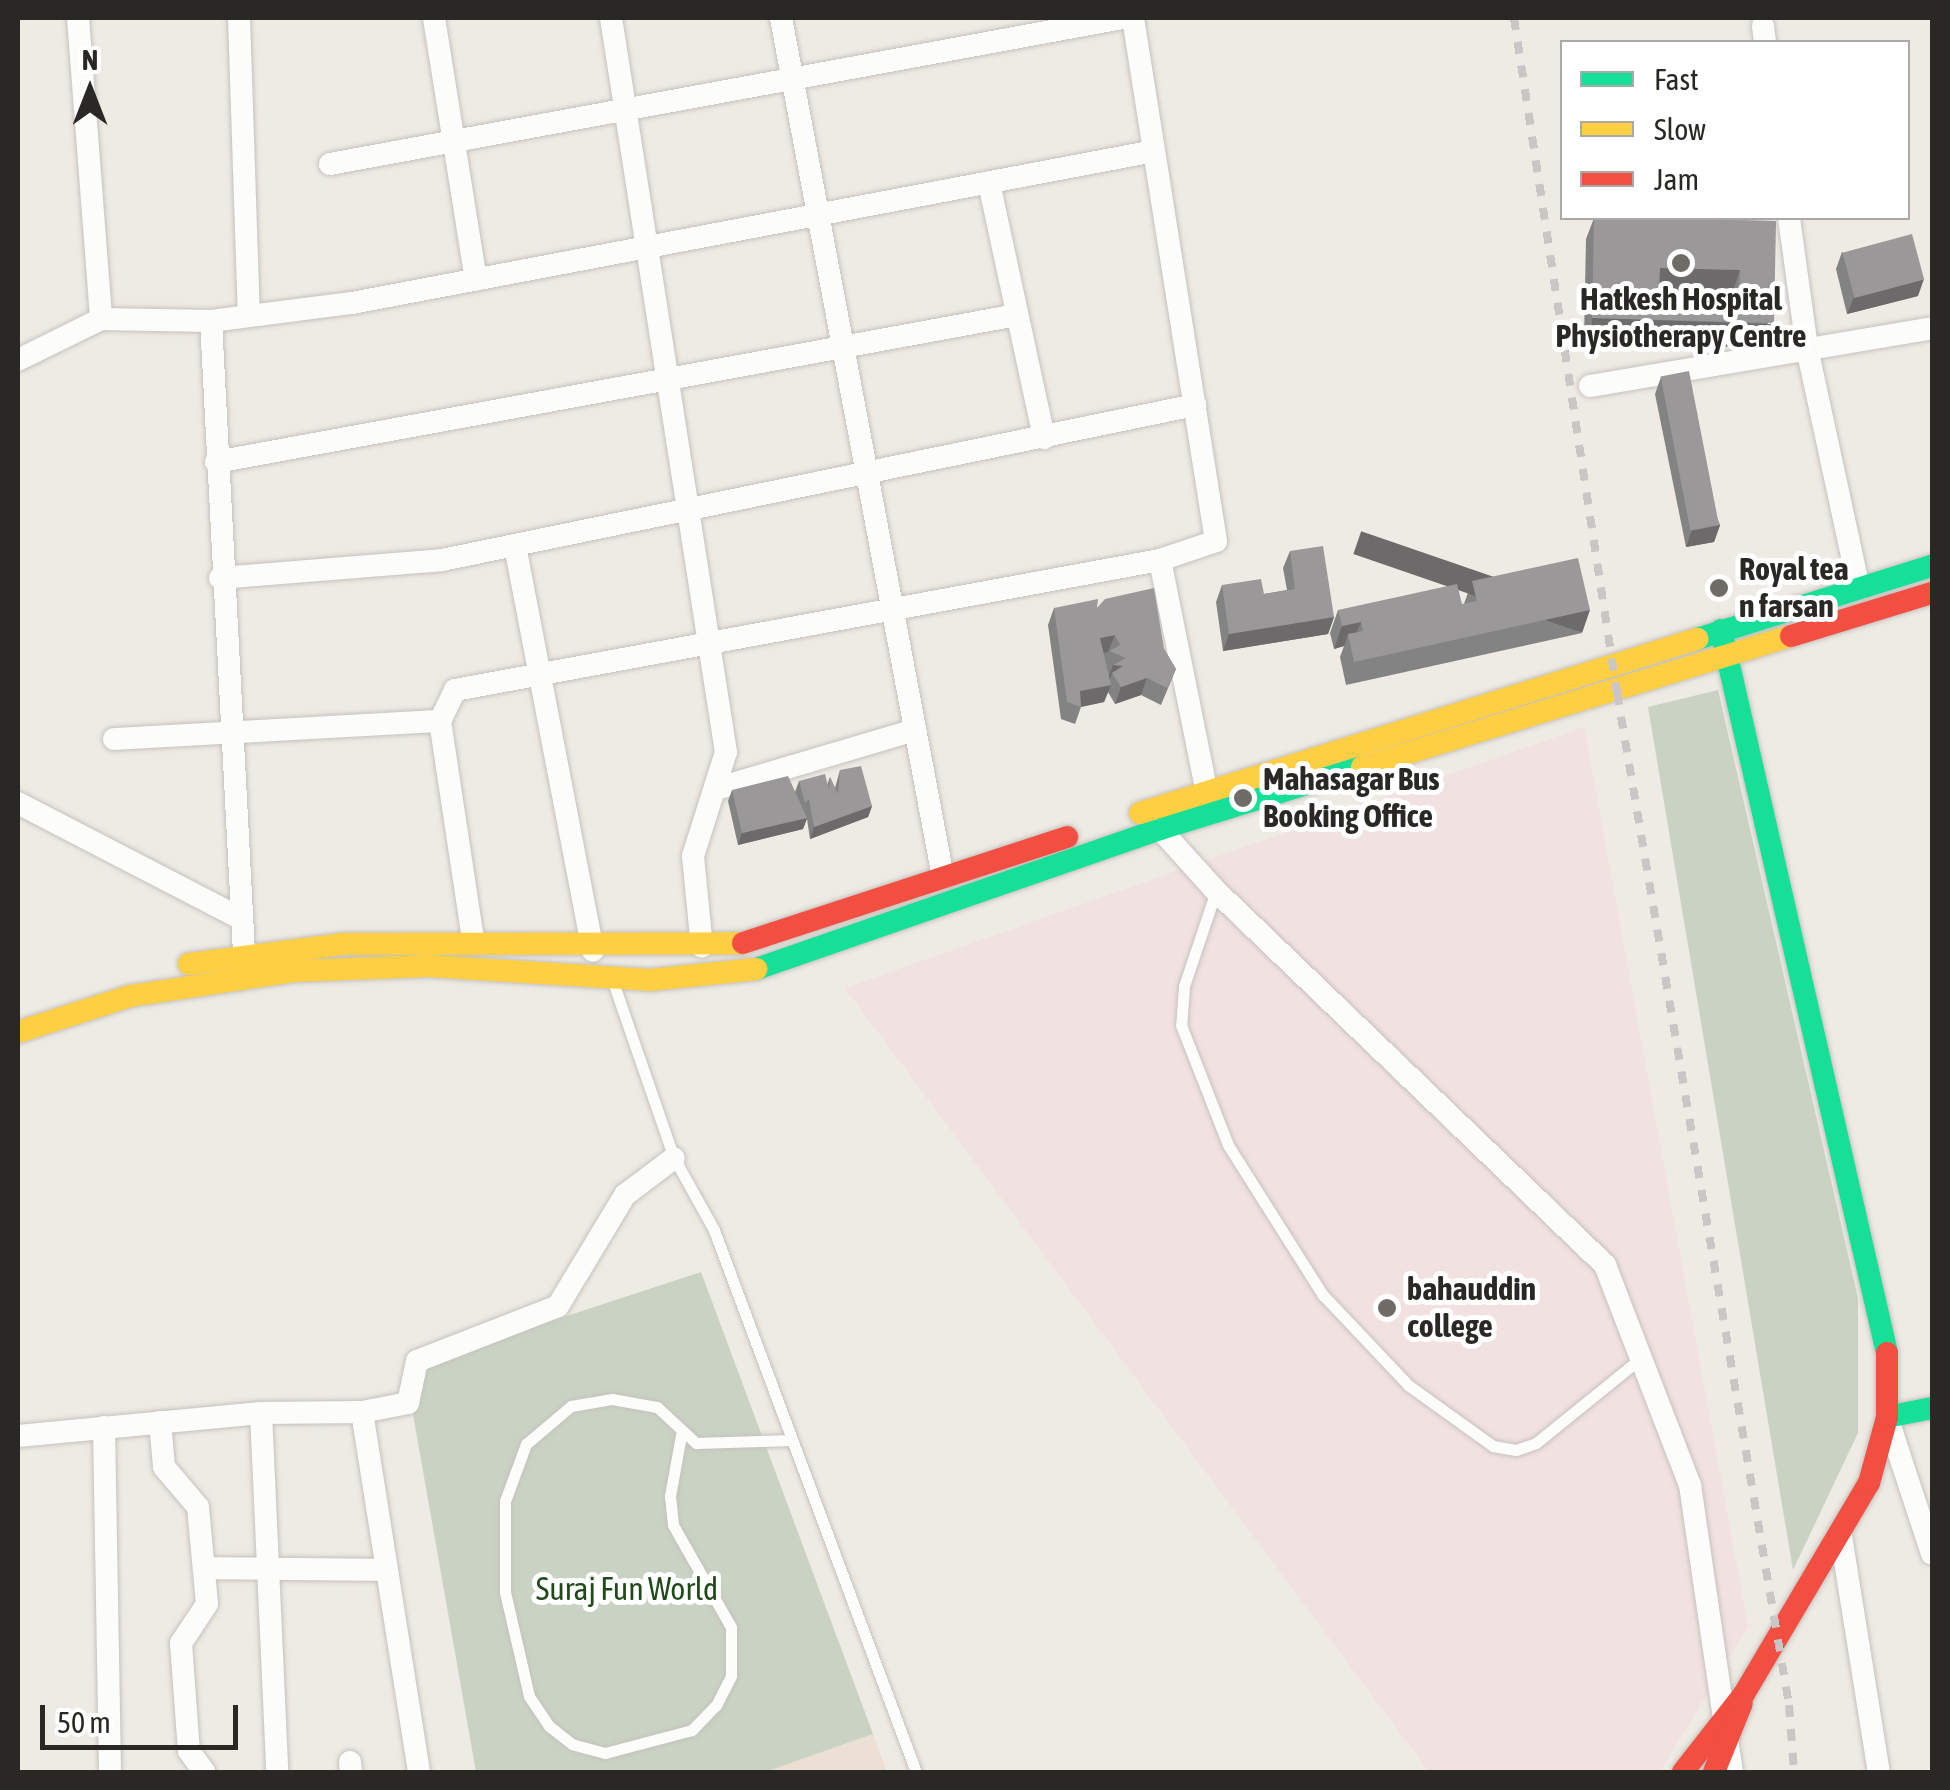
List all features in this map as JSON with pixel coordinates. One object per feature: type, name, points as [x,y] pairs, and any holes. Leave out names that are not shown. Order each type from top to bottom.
[{"type":"main road","points":[[34,1000],[244,953],[472,940],[702,948],[761,941],[1206,789],[1932,566]]},
{"type":"main road","points":[[18,1032],[130,996],[293,970],[429,966],[610,974],[650,980],[760,969],[1160,829],[1329,782],[1729,653],[1932,593]]},
{"type":"main road","points":[[1683,1772],[1726,1712],[1744,1694],[1841,1536],[1869,1483],[1887,1417],[1886,1346],[1721,630]]},
{"type":"main road","points":[[1887,1417],[1932,1408]]},
{"type":"main road","points":[[1714,1772],[1728,1745],[1744,1694]]},
{"type":"street","points":[[78,18],[101,320]]},
{"type":"street","points":[[239,18],[250,316]]},
{"type":"street","points":[[434,18],[450,142],[476,280]]},
{"type":"street","points":[[611,18],[726,752],[720,788],[700,821],[693,856],[702,948]]},
{"type":"street","points":[[781,18],[912,731],[944,877]]},
{"type":"street","points":[[330,164],[1122,18]]},
{"type":"street","points":[[472,940],[440,721],[454,690],[1160,560],[1216,541],[1133,18]]},
{"type":"street","points":[[18,360],[101,320],[210,321],[476,280],[1154,151]]},
{"type":"street","points":[[989,183],[1044,438]]},
{"type":"street","points":[[1789,220],[1807,348],[1859,588]]},
{"type":"street","points":[[216,462],[1017,315]]},
{"type":"street","points":[[210,321],[220,578],[244,953]]},
{"type":"street","points":[[1590,386],[1932,328]]},
{"type":"street","points":[[220,578],[442,560],[865,478],[1195,406]]},
{"type":"street","points":[[515,546],[543,674],[588,945],[610,974]]},
{"type":"street","points":[[1160,560],[1206,789]]},
{"type":"street","points":[[114,739],[440,721]]},
{"type":"street","points":[[720,788],[912,731]]},
{"type":"street","points":[[18,803],[242,918]]},
{"type":"street","points":[[1160,829],[1216,891],[1605,1265],[1690,1486],[1732,1772]]},
{"type":"street","points":[[18,1436],[261,1412],[362,1412],[408,1402],[416,1361],[558,1306],[625,1195],[674,1158]]},
{"type":"street","points":[[261,1412],[276,1772]]},
{"type":"street","points":[[362,1412],[418,1772]]},
{"type":"street","points":[[1887,1417],[1932,1554]]},
{"type":"street","points":[[160,1422],[164,1467],[198,1507],[207,1604],[181,1643],[188,1752],[204,1772]]},
{"type":"street","points":[[104,1428],[110,1772]]},
{"type":"street","points":[[1841,1536],[1880,1772]]},
{"type":"street","points":[[204,1568],[384,1570]]},
{"type":"lane","points":[[1216,891],[1184,986],[1181,1025],[1228,1145],[1324,1295],[1408,1384],[1493,1446],[1516,1450],[1536,1443],[1641,1358]]},
{"type":"lane","points":[[610,974],[674,1158],[714,1230],[916,1772]]},
{"type":"lane","points":[[682,1435],[670,1496],[673,1525],[731,1628],[731,1676],[716,1705],[692,1730],[606,1753],[572,1744],[549,1726],[530,1696],[514,1648],[504,1530],[514,1472],[526,1444],[572,1406],[636,1398],[657,1407],[682,1435],[721,1447],[792,1440]]},
{"type":"shaded area","name":"bahauddin college","points":[[1584,727],[1748,1627],[1660,1772],[1429,1772],[845,988]]},
{"type":"shaded area","points":[[873,1734],[887,1772],[765,1772]]},
{"type":"green space","points":[[1718,690],[1858,1298],[1858,1433],[1793,1570],[1648,707]]},
{"type":"green space","name":"Suraj Fun World","points":[[701,1272],[873,1734],[765,1772],[476,1772],[405,1369]]},
{"type":"building","points":[[1594,220],[1776,221],[1774,323],[1592,318]],"holes":[[[1660,268],[1740,270],[1739,297],[1659,294]]]},
{"type":"building","points":[[1912,234],[1924,279],[1855,298],[1842,253]]},
{"type":"building","points":[[1689,371],[1719,525],[1690,531],[1661,377]]},
{"type":"building","points":[[1323,546],[1334,617],[1229,634],[1222,585],[1261,579],[1264,594],[1295,589],[1290,551]]},
{"type":"building","points":[[1578,558],[1590,610],[1354,662],[1348,634],[1363,631],[1361,622],[1342,626],[1338,610],[1457,584],[1462,604],[1477,601],[1472,581]]},
{"type":"building","points":[[1154,588],[1164,649],[1176,669],[1167,688],[1147,678],[1121,687],[1112,673],[1123,666],[1113,665],[1126,658],[1110,651],[1120,645],[1115,635],[1100,638],[1111,685],[1080,691],[1081,707],[1067,702],[1054,608],[1098,599],[1097,608],[1105,599]]},
{"type":"building","points":[[861,766],[872,806],[814,827],[809,799],[805,803],[799,781],[825,774],[829,790],[830,777],[838,794],[840,770]]},
{"type":"building","points":[[788,776],[807,818],[742,833],[732,790]]},
{"type":"railway","points":[[1514,18],[1617,693],[1789,1705],[1794,1772]]},
{"type":"traffic: fast","points":[[1697,639],[1932,566]]},
{"type":"traffic: fast","points":[[1721,630],[1887,1353]]},
{"type":"traffic: fast","points":[[756,969],[1160,829],[1362,767]]},
{"type":"traffic: fast","points":[[1887,1417],[1932,1408]]},
{"type":"traffic: slow","points":[[1362,767],[1791,636]]},
{"type":"traffic: slow","points":[[1140,813],[1697,639]]},
{"type":"traffic: slow","points":[[189,964],[342,944],[743,943]]},
{"type":"traffic: slow","points":[[18,1032],[130,996],[293,971],[429,966],[650,980],[756,969]]},
{"type":"traffic: jam","points":[[1791,636],[1932,593]]},
{"type":"traffic: jam","points":[[743,943],[1067,837]]},
{"type":"traffic: jam","points":[[1683,1772],[1744,1694],[1869,1483],[1887,1417],[1887,1353]]},
{"type":"traffic: jam","points":[[1714,1772],[1742,1703]]},
{"type":"place","name":"Hatkesh Hospital Physiotherapy Centre","points":[[1681,263]]},
{"type":"place","name":"Royal tea n farsan","points":[[1719,588]]},
{"type":"place","name":"Mahasagar Bus Booking Office","points":[[1243,798]]},
{"type":"place","name":"bahauddin college","points":[[1387,1308]]}]
